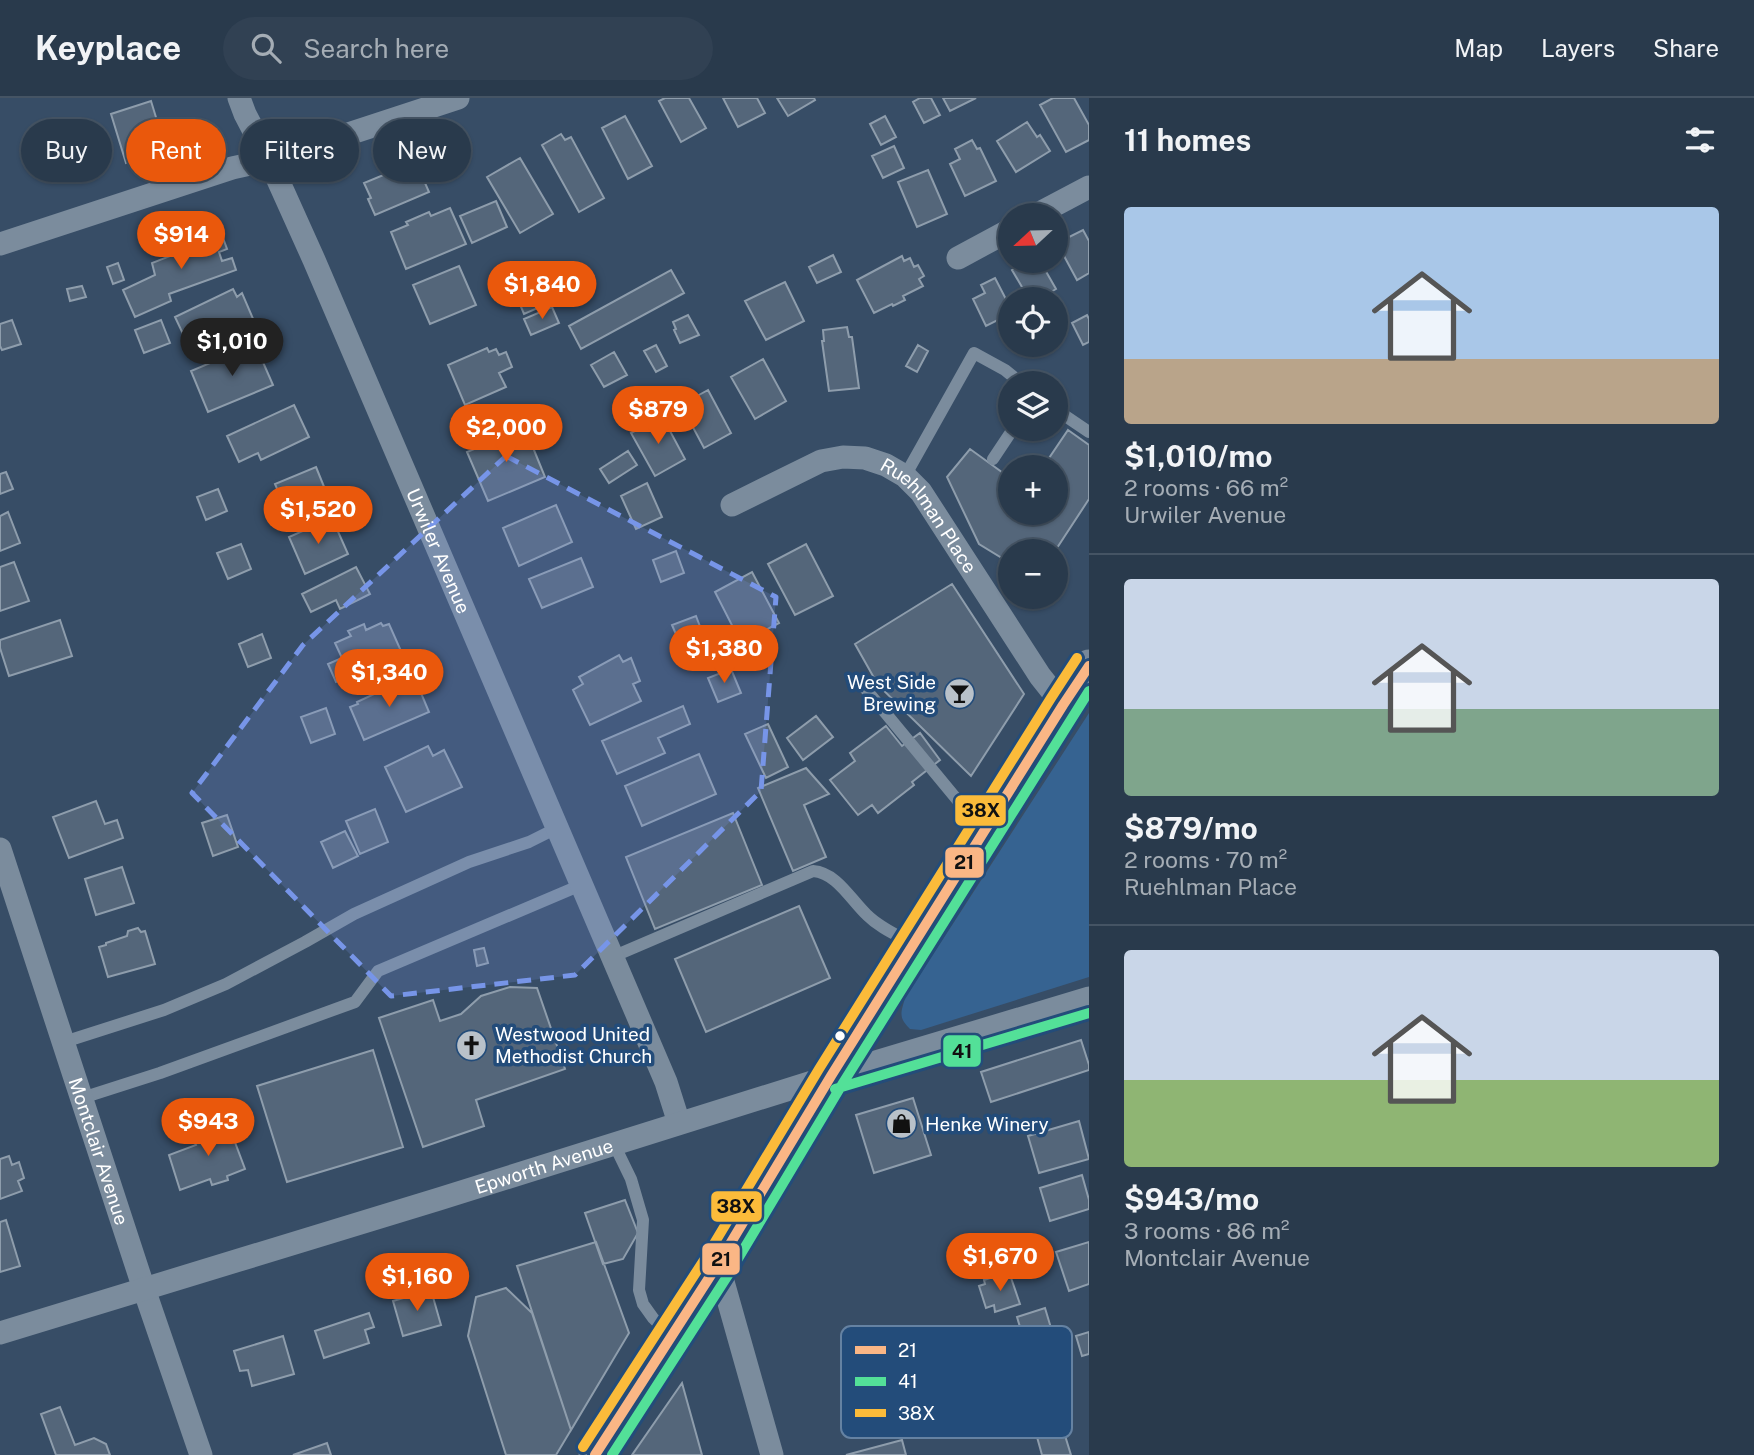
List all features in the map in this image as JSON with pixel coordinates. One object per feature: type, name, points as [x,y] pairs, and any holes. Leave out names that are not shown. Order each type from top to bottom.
[{"type":"main road","points":[[595,1455],[718,1264],[831,1076],[1089,666]]},
{"type":"street","name":"Urwiler Avenue","points":[[239,98],[248,119]]},
{"type":"street","points":[[359,130],[458,98]]},
{"type":"street","points":[[1,241],[240,165]]},
{"type":"street","name":"Urwiler Avenue","points":[[279,182],[666,1082],[679,1123]]},
{"type":"street","points":[[1059,203],[1089,187]]},
{"type":"street","points":[[958,258],[998,236]]},
{"type":"street","name":"Ruehlman Place","points":[[732,505],[821,461],[843,457],[865,458],[886,465],[905,477],[920,492],[1040,676],[1063,705]]},
{"type":"street","name":"Montclair Avenue","points":[[0,849],[201,1455]]},
{"type":"street","name":"Epworth Avenue","points":[[0,1333],[1089,999]]},
{"type":"street","points":[[718,1264],[772,1455]]},
{"type":"lane","points":[[905,477],[974,353],[1006,371]]},
{"type":"lane","points":[[1068,418],[1089,432]]},
{"type":"lane","points":[[993,459],[1005,441]]},
{"type":"lane","points":[[864,687],[984,832]]},
{"type":"lane","points":[[64,1042],[164,1010],[226,984],[354,914],[470,862],[529,842],[557,828]]},
{"type":"lane","points":[[612,957],[813,870],[822,871],[838,882],[882,928],[914,944]]},
{"type":"lane","points":[[82,1098],[160,1073],[355,1002],[378,971],[581,885]]},
{"type":"lane","points":[[614,1144],[631,1180],[643,1220],[639,1290],[643,1304],[671,1336]]},
{"type":"highlighted area","points":[[506,456],[776,597],[761,791],[575,975],[391,996],[192,793],[303,645]]},
{"type":"shaded area","points":[[1089,713],[1089,977],[921,1030],[910,1029],[902,1015],[905,998]]},
{"type":"building","points":[[665,98],[689,98],[706,128],[681,142],[659,101]]},
{"type":"building","points":[[723,98],[757,98],[765,113],[738,127]]},
{"type":"building","points":[[777,98],[814,98],[815,100],[788,116]]},
{"type":"building","points":[[920,98],[931,98],[940,115],[924,123],[913,102]]},
{"type":"building","points":[[943,98],[976,98],[950,111]]},
{"type":"building","points":[[1053,98],[1074,98],[1089,125],[1089,140],[1066,152],[1040,105]]},
{"type":"building","points":[[151,101],[157,119],[126,119],[126,163],[111,114]]},
{"type":"building","points":[[625,116],[652,166],[628,179],[602,128]]},
{"type":"building","points":[[885,116],[896,137],[881,145],[870,124]]},
{"type":"building","points":[[1027,122],[1037,137],[1040,135],[1050,151],[1016,172],[997,141]]},
{"type":"building","points":[[561,134],[565,140],[571,137],[604,198],[579,212],[542,145]]},
{"type":"building","points":[[972,140],[977,149],[980,148],[996,181],[965,196],[950,164],[960,159],[955,149]]},
{"type":"building","points":[[894,146],[904,168],[883,178],[872,156]]},
{"type":"building","points":[[520,158],[553,214],[520,233],[487,177]]},
{"type":"building","points":[[928,170],[947,214],[917,227],[898,182]]},
{"type":"building","points":[[373,179],[373,182],[427,182],[425,183],[429,192],[375,215],[364,183]]},
{"type":"building","points":[[496,201],[507,227],[472,243],[460,216]]},
{"type":"building","points":[[450,208],[466,244],[406,269],[391,232],[429,212],[431,216]]},
{"type":"building","points":[[219,227],[227,249],[219,252],[222,261],[232,258],[236,270],[169,294],[171,301],[135,317],[123,290],[155,275],[152,263],[188,249],[184,238]]},
{"type":"building","points":[[1083,230],[1089,241],[1089,273],[1077,280],[1068,263],[1068,238]]},
{"type":"building","points":[[833,255],[841,272],[817,283],[809,267]]},
{"type":"building","points":[[902,256],[904,261],[910,258],[914,267],[918,265],[924,276],[919,279],[923,286],[903,296],[905,300],[874,313],[857,280]]},
{"type":"building","points":[[118,263],[124,280],[113,284],[107,267]]},
{"type":"building","points":[[459,266],[476,305],[430,324],[413,285]]},
{"type":"building","points":[[671,270],[684,293],[581,349],[569,326]]},
{"type":"building","points":[[1014,273],[1047,273],[1055,287],[1022,287]]},
{"type":"building","points":[[538,277],[549,303],[524,314],[513,288]]},
{"type":"building","points":[[995,278],[1000,287],[998,320],[986,326],[973,299],[985,293],[981,285]]},
{"type":"building","points":[[785,282],[804,321],[766,340],[745,301]]},
{"type":"building","points":[[82,286],[86,297],[70,301],[67,289]]},
{"type":"building","points":[[233,289],[237,297],[242,293],[254,321],[248,324],[249,327],[192,353],[175,317]]},
{"type":"building","points":[[552,307],[559,323],[531,335],[524,319]]},
{"type":"building","points":[[688,315],[699,335],[680,343],[673,322]]},
{"type":"building","points":[[1087,315],[1089,342],[1083,345],[1072,323]]},
{"type":"building","points":[[12,320],[21,344],[2,350],[0,324]]},
{"type":"building","points":[[161,320],[170,343],[144,353],[135,330]]},
{"type":"building","points":[[847,327],[849,337],[852,337],[859,388],[829,391],[823,330]]},
{"type":"building","points":[[255,344],[273,385],[208,412],[191,371]]},
{"type":"building","points":[[656,345],[667,366],[656,372],[644,351]]},
{"type":"building","points":[[918,345],[928,351],[917,372],[906,366]]},
{"type":"building","points":[[487,348],[489,352],[496,349],[499,355],[506,352],[512,367],[499,373],[506,387],[465,405],[448,365]]},
{"type":"building","points":[[614,352],[627,375],[604,387],[591,365]]},
{"type":"building","points":[[763,359],[786,401],[755,419],[731,377]]},
{"type":"building","points":[[708,390],[731,433],[704,448],[681,405]]},
{"type":"building","points":[[294,405],[309,437],[261,460],[258,453],[239,462],[227,436]]},
{"type":"building","points":[[662,416],[685,459],[655,476],[631,433]]},
{"type":"building","points":[[525,428],[545,477],[488,501],[467,452]]},
{"type":"building","points":[[1068,430],[1089,445],[1089,499],[1063,539],[998,539],[998,556],[979,544],[947,477],[970,449],[998,469],[998,525],[1068,525],[1068,455],[1051,455],[1061,441],[1068,441]]},
{"type":"building","points":[[628,451],[637,465],[609,483],[600,469]]},
{"type":"building","points":[[316,467],[329,499],[288,515],[275,484]]},
{"type":"building","points":[[6,472],[13,489],[0,494],[0,474]]},
{"type":"building","points":[[647,483],[662,517],[636,529],[621,496]]},
{"type":"building","points":[[218,489],[227,511],[206,520],[197,497]]},
{"type":"building","points":[[556,505],[572,542],[519,566],[503,528]]},
{"type":"building","points":[[8,512],[20,543],[0,551],[0,516]]},
{"type":"building","points":[[332,518],[348,554],[305,574],[289,537]]},
{"type":"building","points":[[241,544],[251,569],[228,579],[217,553]]},
{"type":"building","points":[[806,544],[833,596],[795,615],[768,564]]},
{"type":"building","points":[[676,551],[684,573],[661,582],[653,560]]},
{"type":"building","points":[[581,558],[593,587],[542,608],[529,579]]},
{"type":"building","points":[[14,562],[29,601],[0,611],[0,567]]},
{"type":"building","points":[[356,567],[370,594],[340,609],[336,600],[311,612],[302,594]]},
{"type":"building","points":[[752,572],[779,623],[741,643],[715,592]]},
{"type":"building","points":[[952,584],[1024,694],[971,776],[878,685],[855,644]]},
{"type":"building","points":[[696,616],[704,637],[681,646],[672,625]]},
{"type":"building","points":[[60,620],[72,656],[9,676],[0,640]]},
{"type":"building","points":[[381,623],[383,626],[389,624],[401,651],[336,682],[328,664],[342,658],[335,643],[351,636],[348,631],[364,624],[366,630]]},
{"type":"building","points":[[262,634],[271,658],[248,667],[239,644]]},
{"type":"building","points":[[619,655],[623,662],[631,658],[640,681],[633,684],[641,701],[590,725],[573,690],[583,684],[579,677]]},
{"type":"building","points":[[731,669],[741,693],[718,702],[708,678]]},
{"type":"building","points":[[406,679],[408,684],[416,681],[429,712],[364,740],[350,707]]},
{"type":"building","points":[[683,706],[690,724],[658,738],[665,753],[617,774],[602,741]]},
{"type":"building","points":[[326,708],[335,734],[311,743],[301,717]]},
{"type":"building","points":[[816,716],[833,737],[803,760],[787,738]]},
{"type":"building","points":[[768,724],[788,767],[766,778],[745,734]]},
{"type":"building","points":[[886,726],[902,746],[920,733],[940,760],[912,782],[914,785],[878,813],[872,805],[858,815],[830,780],[855,761],[850,753]]},
{"type":"building","points":[[428,746],[433,756],[444,750],[462,787],[406,812],[385,767]]},
{"type":"building","points":[[699,754],[716,794],[642,826],[625,786]]},
{"type":"building","points":[[806,768],[829,794],[804,805],[826,857],[793,871],[758,788]]},
{"type":"building","points":[[96,801],[105,824],[117,820],[123,838],[69,858],[53,817]]},
{"type":"building","points":[[375,809],[388,842],[360,854],[346,821]]},
{"type":"building","points":[[733,813],[762,885],[655,929],[626,857]]},
{"type":"building","points":[[227,815],[238,847],[213,856],[202,823]]},
{"type":"building","points":[[345,831],[358,856],[333,868],[321,842]]},
{"type":"building","points":[[122,867],[134,903],[96,915],[85,879]]},
{"type":"building","points":[[799,906],[830,978],[706,1032],[675,959]]},
{"type":"building","points":[[138,928],[141,932],[145,931],[155,964],[108,977],[99,947],[127,936],[128,931]]},
{"type":"building","points":[[484,948],[488,963],[477,966],[474,950]]},
{"type":"building","name":"Westwood United Methodist Church","points":[[510,987],[537,988],[565,1069],[476,1100],[484,1126],[423,1147],[379,1018],[433,1000],[440,1021],[461,1014],[481,996]]},
{"type":"building","points":[[1081,1040],[1089,1070],[991,1102],[981,1072]]},
{"type":"building","points":[[373,1050],[403,1147],[287,1182],[257,1086]]},
{"type":"building","points":[[913,1098],[931,1155],[874,1173],[856,1115]]},
{"type":"building","points":[[227,1121],[245,1169],[227,1176],[228,1180],[212,1185],[210,1179],[180,1190],[169,1155],[196,1145],[191,1134]]},
{"type":"building","points":[[1079,1121],[1089,1159],[1039,1173],[1028,1136]]},
{"type":"building","points":[[9,1156],[12,1165],[19,1162],[24,1178],[18,1181],[22,1191],[0,1199],[0,1159]]},
{"type":"building","points":[[1082,1175],[1089,1209],[1050,1221],[1040,1188]]},
{"type":"building","points":[[625,1200],[638,1233],[623,1259],[603,1264],[585,1213]]},
{"type":"building","points":[[6,1220],[20,1266],[0,1272],[0,1222]]},
{"type":"building","points":[[596,1242],[629,1333],[571,1430],[517,1266]]},
{"type":"building","points":[[1089,1242],[1089,1284],[1069,1291],[1056,1252]]},
{"type":"building","points":[[1009,1272],[1020,1304],[995,1312],[994,1305],[986,1308],[979,1286],[985,1284],[984,1280]]},
{"type":"building","points":[[506,1288],[532,1313],[571,1430],[556,1455],[506,1455],[468,1336],[476,1297]]},
{"type":"building","points":[[431,1290],[441,1325],[403,1336],[393,1301]]},
{"type":"building","points":[[1045,1308],[1050,1326],[1020,1326],[1017,1317]]},
{"type":"building","points":[[369,1313],[374,1327],[365,1330],[369,1343],[324,1358],[315,1331]]},
{"type":"building","points":[[1089,1332],[1089,1354],[1082,1356],[1076,1336]]},
{"type":"building","points":[[283,1336],[294,1374],[252,1386],[248,1370],[240,1371],[234,1351]]},
{"type":"building","points":[[682,1383],[702,1455],[632,1455]]},
{"type":"building","points":[[60,1407],[75,1445],[94,1438],[106,1444],[110,1455],[56,1455],[41,1414]]},
{"type":"building","points":[[1037,1438],[1066,1438],[1071,1455],[1042,1455]]},
{"type":"building","points":[[902,1440],[906,1455],[846,1455]]},
{"type":"building","points":[[327,1443],[331,1455],[293,1455]]},
{"type":"transit line","name":"38X","points":[[583,1447],[706,1257],[819,1069],[1077,658]]},
{"type":"transit line","name":"21","points":[[595,1455],[718,1264],[831,1076],[1089,666]]},
{"type":"transit line","name":"41","points":[[612,1455],[730,1272],[843,1083],[1089,691]]},
{"type":"transit line","name":"41","points":[[835,1089],[1089,1013]]},
{"type":"place","name":"West Side Brewing","points":[[959,693]]},
{"type":"place","name":"Westwood United Methodist Church","points":[[472,1045]]},
{"type":"place","name":"Henke Winery","points":[[902,1124]]}]
